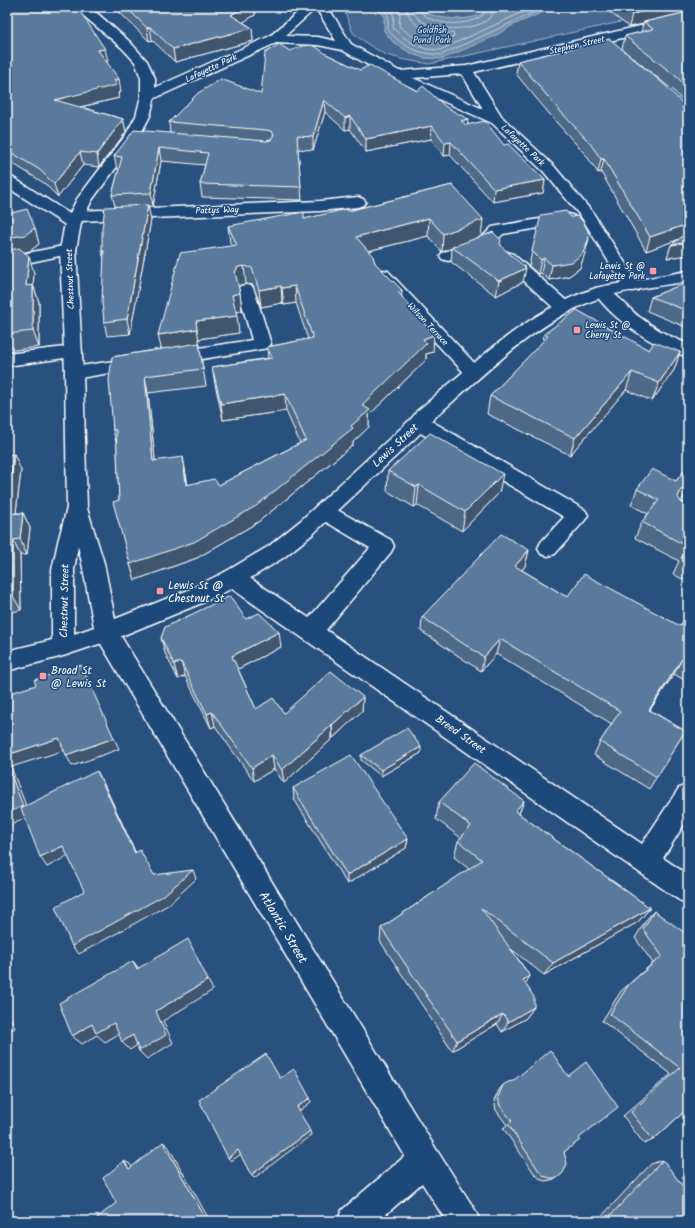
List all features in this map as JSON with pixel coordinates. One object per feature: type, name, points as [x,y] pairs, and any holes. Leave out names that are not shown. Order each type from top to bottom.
[{"type":"street","name":"Chestnut Street","points":[[79,7],[94,17],[126,45],[141,61],[148,78],[148,96],[143,116],[132,137],[85,199],[75,220],[68,250],[74,373],[77,508],[93,563],[106,632]]},
{"type":"street","name":"Lafayette Park","points":[[148,96],[274,38],[311,7]]},
{"type":"street","name":"Lafayette Park","points":[[322,7],[346,47]]},
{"type":"street","name":"Stephen Street","points":[[396,75],[466,70],[602,40],[688,19]]},
{"type":"street","name":"Lafayette Park","points":[[274,38],[318,42],[346,47],[396,75],[497,120],[549,169],[588,216],[632,286]]},
{"type":"street","points":[[602,40],[614,50]]},
{"type":"street","points":[[466,70],[497,120]]},
{"type":"street","points":[[132,137],[148,138]]},
{"type":"street","points":[[7,180],[75,220]]},
{"type":"street","name":"Pattys Way","points":[[75,220],[358,202]]},
{"type":"street","points":[[448,256],[487,241],[498,230],[588,216]]},
{"type":"street","points":[[7,262],[68,250]]},
{"type":"street","points":[[507,257],[564,308]]},
{"type":"street","name":"Wilson Terrace","points":[[382,275],[474,373]]},
{"type":"street","name":"Lewis Street","points":[[7,661],[63,647],[106,632],[194,597],[233,578],[276,552],[324,511],[419,423],[424,416],[474,373],[536,325],[580,300],[602,292],[688,276]]},
{"type":"street","points":[[74,373],[262,344],[246,290]]},
{"type":"street","points":[[602,292],[620,311],[640,327],[662,341],[688,351]]},
{"type":"street","points":[[7,360],[73,352]]},
{"type":"street","points":[[419,423],[578,515],[548,548]]},
{"type":"street","name":"Chestnut Street","points":[[63,647],[63,570],[68,542],[77,508]]},
{"type":"street","points":[[311,631],[384,546],[324,511]]},
{"type":"street","name":"Breed Street","points":[[233,578],[688,891]]},
{"type":"street","name":"Atlantic Street","points":[[106,632],[425,1160],[464,1221]]},
{"type":"street","points":[[646,862],[688,796]]},
{"type":"street","points":[[353,1221],[425,1160]]},
{"type":"green space","name":"Goldfish Pond Park","points":[[343,7],[604,7],[625,21],[429,64],[384,54],[369,45],[353,33]]},
{"type":"water","points":[[374,7],[420,7],[431,15],[459,19],[475,17],[483,13],[487,7],[555,7],[513,25],[495,36],[442,59],[424,58],[412,54],[394,43],[384,31],[384,15]]},
{"type":"building","points":[[7,7],[77,7],[105,49],[98,50],[119,79],[114,80],[117,85],[55,100],[123,119],[97,154],[80,152],[54,184],[40,170],[7,150]]},
{"type":"building","points":[[126,7],[245,7],[231,15],[252,28],[173,49],[150,27],[147,28]]},
{"type":"building","points":[[623,7],[663,7],[632,14]]},
{"type":"building","points":[[688,12],[688,89],[678,78],[625,36],[653,29],[644,22]]},
{"type":"building","points":[[610,39],[666,86],[688,108],[688,120],[684,123],[688,129],[688,224],[650,237],[604,159],[601,159],[589,142],[559,110],[518,61]]},
{"type":"building","points":[[279,44],[290,51],[302,46],[311,45],[360,70],[370,65],[417,91],[423,86],[446,107],[468,119],[461,121],[466,125],[485,121],[504,145],[508,144],[545,180],[494,189],[451,142],[445,143],[432,126],[366,139],[350,116],[345,118],[324,100],[313,137],[297,136],[301,187],[200,184],[208,153],[159,148],[151,193],[112,195],[122,157],[114,156],[134,130],[266,141],[271,140],[274,134],[271,131],[266,130],[169,122],[198,93],[221,79],[261,94],[265,53]]},
{"type":"building","points":[[452,185],[483,219],[482,220],[443,234],[429,218],[356,237],[373,256],[375,263],[402,290],[398,292],[434,335],[423,339],[427,343],[362,405],[370,410],[351,426],[353,428],[256,506],[194,542],[130,564],[113,502],[119,500],[116,430],[113,430],[109,380],[112,357],[199,343],[203,369],[145,376],[153,461],[183,457],[186,485],[214,479],[219,485],[306,440],[285,394],[221,404],[212,367],[272,358],[267,347],[313,338],[295,286],[282,288],[281,286],[259,290],[252,268],[244,266],[238,267],[235,272],[240,293],[232,295],[237,316],[196,321],[197,329],[158,335],[180,253],[237,245],[228,226],[304,212],[304,219],[346,209],[348,211]]},
{"type":"building","points":[[148,205],[127,319],[104,322],[102,302],[104,251],[102,251],[102,229],[105,207]]},
{"type":"building","points":[[27,209],[35,228],[25,235],[7,238],[7,214]]},
{"type":"building","points":[[566,211],[571,217],[578,216],[584,223],[588,231],[589,238],[583,253],[572,262],[552,265],[544,258],[541,260],[532,251],[541,215]]},
{"type":"building","points":[[493,232],[501,240],[500,243],[502,247],[526,268],[499,281],[452,247]]},
{"type":"building","points":[[688,232],[688,242],[671,245]]},
{"type":"building","points":[[19,248],[29,256],[26,286],[33,285],[33,331],[7,334],[7,251]]},
{"type":"building","points":[[688,282],[688,311],[651,297]]},
{"type":"building","points":[[577,310],[649,350],[654,342],[680,352],[659,383],[632,372],[575,438],[490,396],[548,336],[544,334]]},
{"type":"building","points":[[430,433],[503,474],[465,512],[419,485],[416,487],[388,471]]},
{"type":"building","points":[[14,454],[7,514],[7,455]]},
{"type":"building","points":[[688,466],[688,487],[681,490],[678,497],[681,502],[688,505],[688,547],[642,522],[659,500],[637,489],[652,469],[676,481]]},
{"type":"building","points":[[23,513],[20,539],[13,540],[13,596],[7,597],[7,514]]},
{"type":"building","points":[[501,534],[529,550],[515,566],[567,597],[584,574],[680,626],[688,614],[688,663],[682,659],[649,710],[685,731],[657,777],[600,742],[620,711],[500,639],[484,657],[422,617]]},
{"type":"building","points":[[688,548],[688,562],[681,558]]},
{"type":"building","points":[[230,596],[246,619],[259,613],[279,632],[232,656],[256,709],[273,698],[284,713],[331,671],[363,697],[282,770],[272,755],[252,768],[212,712],[207,714],[181,662],[174,664],[161,638],[165,627]]},
{"type":"building","points":[[81,665],[114,738],[66,755],[59,738],[7,755],[7,694],[36,685],[34,680]]},
{"type":"building","points":[[407,728],[421,747],[381,770],[361,755]]},
{"type":"building","points":[[351,755],[408,839],[347,875],[293,788]]},
{"type":"building","points":[[474,763],[524,801],[515,811],[650,908],[553,963],[481,908],[530,976],[523,980],[534,997],[534,1007],[508,1022],[503,1014],[457,1041],[381,928],[482,860],[458,841],[471,826],[439,802]]},
{"type":"building","points":[[7,764],[23,806],[7,813]]},
{"type":"building","points":[[97,771],[135,853],[140,850],[154,875],[193,870],[163,896],[72,946],[55,907],[84,891],[63,846],[40,857],[21,808]]},
{"type":"building","points":[[654,911],[688,935],[688,1108],[653,1140],[631,1112],[680,1068],[610,1014],[629,984],[662,956],[643,929]]},
{"type":"building","points":[[188,939],[208,980],[156,1011],[166,1035],[139,1051],[133,1035],[122,1042],[114,1023],[96,1033],[92,1024],[72,1036],[59,1003],[133,961],[137,969]]},
{"type":"building","points":[[550,1050],[568,1076],[586,1062],[618,1107],[564,1152],[567,1164],[563,1173],[557,1178],[544,1176],[539,1171],[508,1124],[512,1121],[500,1106],[498,1097],[503,1085],[513,1081]]},
{"type":"building","points":[[266,1054],[280,1078],[294,1069],[310,1098],[297,1107],[310,1131],[251,1175],[238,1150],[228,1158],[199,1100]]},
{"type":"building","points":[[163,1142],[207,1221],[93,1221],[116,1203],[103,1178],[124,1161],[129,1169]]},
{"type":"building","points":[[663,1160],[688,1193],[688,1221],[605,1221]]},
{"type":"place","name":"Lewis St @ Lafayette Park","points":[[653,271]]},
{"type":"place","name":"Lewis St @ Cherry St","points":[[577,330]]},
{"type":"place","name":"Lewis St @ Chestnut St","points":[[160,591]]},
{"type":"place","name":"Broad St @ Lewis St","points":[[43,676]]}]
